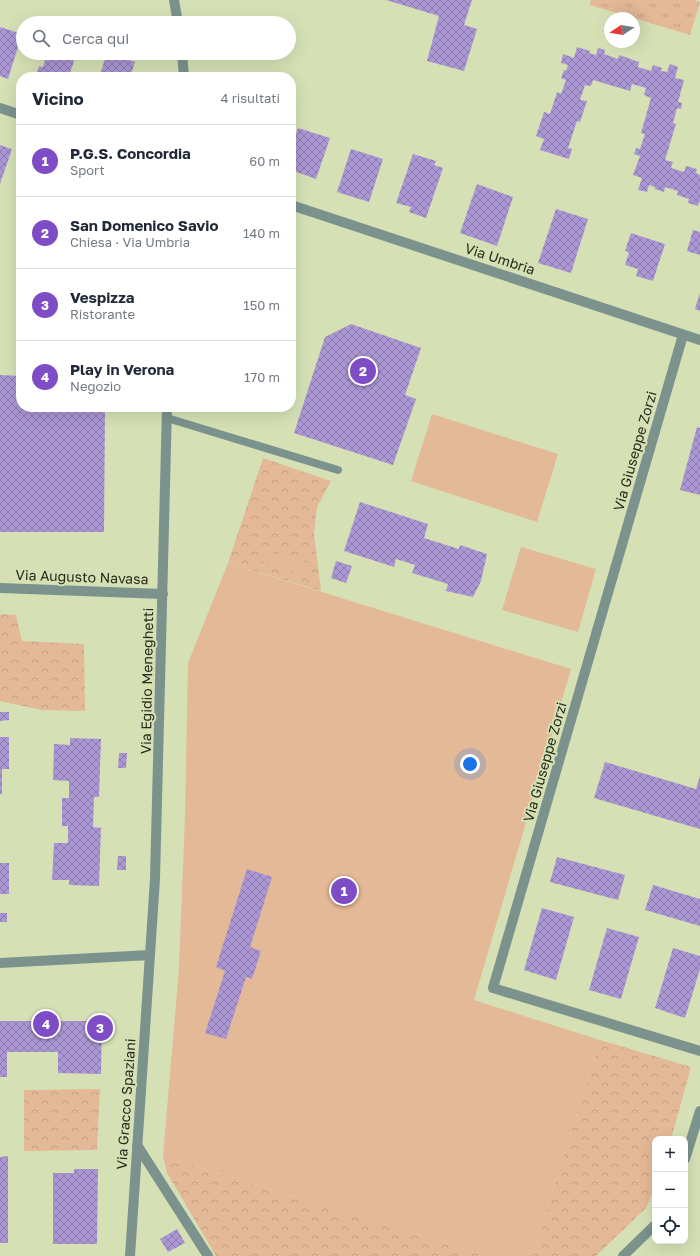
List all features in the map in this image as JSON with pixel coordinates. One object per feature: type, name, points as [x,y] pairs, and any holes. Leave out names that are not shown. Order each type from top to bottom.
[{"type":"street","points":[[174,0],[177,16]]},
{"type":"street","points":[[183,60],[184,72]]},
{"type":"street","points":[[0,108],[16,113]]},
{"type":"street","name":"Via Umbria","points":[[296,207],[700,340]]},
{"type":"street","name":"Via Giuseppe Zorzi","points":[[683,335],[493,988],[700,1051]]},
{"type":"street","name":"Via Egidio Meneghetti","points":[[150,955],[156,879],[167,412]]},
{"type":"street","name":"Via Augusto Navasa","points":[[0,588],[163,594]]},
{"type":"street","points":[[0,963],[150,955]]},
{"type":"street","name":"Via Gracco Spaziani","points":[[130,1256],[150,955]]},
{"type":"street","points":[[688,1149],[700,1111]]},
{"type":"street","points":[[137,1145],[208,1256]]},
{"type":"street","points":[[623,1256],[652,1228]]},
{"type":"lane","points":[[167,418],[338,470]]},
{"type":"green space","points":[[591,0],[694,0],[700,2],[690,35],[640,20],[640,12],[613,12],[590,5]]},
{"type":"green space","points":[[432,414],[558,454],[537,522],[411,481]]},
{"type":"green space","points":[[263,458],[331,481],[317,507],[314,534],[321,591],[228,563]]},
{"type":"green space","points":[[521,547],[596,569],[578,632],[502,610]]},
{"type":"green space","points":[[261,549],[311,564],[308,575],[258,560]]},
{"type":"green space","points":[[228,563],[571,669],[474,1000],[600,1040],[532,1256],[487,1256],[163,1156],[179,968],[185,815],[188,663]]},
{"type":"green space","points":[[0,614],[16,615],[22,641],[84,644],[85,711],[42,710],[0,701]]},
{"type":"green space","points":[[600,1040],[691,1067],[672,1136],[652,1136],[652,1195],[646,1208],[596,1256],[532,1256]]},
{"type":"green space","points":[[100,1089],[97,1150],[24,1151],[24,1090]]},
{"type":"green space","points":[[163,1156],[487,1256],[216,1256],[167,1173]]},
{"type":"building","points":[[386,0],[472,0],[464,25],[477,29],[464,71],[427,61],[439,16]]},
{"type":"building","points":[[0,27],[16,32],[16,53],[8,79],[0,76]]},
{"type":"building","points":[[577,47],[590,51],[589,53],[596,55],[598,48],[605,50],[604,54],[618,59],[619,55],[639,62],[638,67],[651,71],[653,65],[662,68],[661,71],[667,72],[670,64],[678,67],[675,78],[684,80],[678,102],[682,103],[681,109],[677,108],[673,123],[676,124],[665,160],[673,162],[671,168],[684,172],[686,166],[697,169],[696,173],[700,175],[700,202],[698,206],[688,203],[689,199],[677,195],[678,191],[665,187],[664,192],[649,185],[647,192],[638,190],[642,178],[633,175],[640,156],[634,154],[636,148],[640,149],[645,134],[641,133],[651,98],[644,95],[646,88],[632,84],[630,91],[593,80],[591,86],[585,85],[580,100],[587,101],[580,122],[577,121],[568,148],[572,149],[569,159],[540,150],[544,139],[536,136],[544,112],[550,114],[557,92],[561,94],[566,80],[561,78],[568,65],[561,63],[563,54],[574,58]]},
{"type":"building","points":[[45,60],[74,60],[71,72],[37,72],[39,66],[43,67]]},
{"type":"building","points":[[105,60],[129,60],[135,62],[132,72],[101,72]]},
{"type":"building","points":[[298,128],[330,138],[316,179],[296,172],[296,133]]},
{"type":"building","points":[[0,145],[12,149],[0,184]]},
{"type":"building","points":[[351,149],[383,159],[369,202],[337,192]]},
{"type":"building","points":[[413,154],[436,161],[434,165],[443,168],[426,218],[409,212],[411,207],[396,203]]},
{"type":"building","points":[[477,184],[513,197],[497,246],[460,233]]},
{"type":"building","points":[[556,209],[588,219],[571,273],[538,263]]},
{"type":"building","points":[[693,230],[700,232],[700,255],[687,251]]},
{"type":"building","points":[[631,233],[665,244],[653,281],[636,276],[638,269],[625,265],[629,252],[625,251]]},
{"type":"building","points":[[700,293],[700,311],[695,309]]},
{"type":"building","points":[[351,324],[421,348],[405,395],[416,399],[393,465],[294,433],[325,337]]},
{"type":"building","points":[[0,375],[16,376],[16,412],[105,412],[104,532],[0,532]]},
{"type":"building","points":[[697,427],[700,428],[700,495],[680,490]]},
{"type":"building","points":[[360,502],[428,524],[424,538],[459,549],[460,545],[487,554],[481,581],[473,597],[446,591],[448,584],[412,573],[415,565],[396,559],[394,567],[344,551]]},
{"type":"building","points":[[336,561],[352,566],[346,583],[331,578]]},
{"type":"building","points":[[0,712],[9,712],[9,720],[0,721]]},
{"type":"building","points":[[0,737],[9,737],[9,769],[2,769],[2,794],[0,794]]},
{"type":"building","points":[[70,738],[101,739],[99,797],[94,797],[93,827],[101,828],[99,886],[69,885],[69,880],[52,880],[54,843],[68,843],[68,826],[62,826],[62,798],[69,798],[69,781],[53,780],[54,744],[70,745]]},
{"type":"building","points":[[119,753],[127,753],[126,768],[118,768]]},
{"type":"building","points":[[605,762],[696,789],[700,776],[700,829],[594,798]]},
{"type":"building","points":[[118,856],[126,856],[126,870],[117,870]]},
{"type":"building","points":[[557,857],[625,875],[618,900],[550,882]]},
{"type":"building","points":[[0,863],[9,863],[9,894],[0,894]]},
{"type":"building","points":[[247,869],[272,877],[250,947],[261,951],[252,979],[246,977],[226,1039],[205,1033],[225,971],[216,967]]},
{"type":"building","points":[[653,885],[700,899],[700,926],[645,910]]},
{"type":"building","points":[[542,908],[574,917],[556,980],[524,970]]},
{"type":"building","points":[[0,913],[7,913],[7,922],[0,922]]},
{"type":"building","points":[[607,928],[639,937],[621,999],[589,990]]},
{"type":"building","points":[[673,948],[700,956],[700,969],[685,1018],[655,1008]]},
{"type":"building","points":[[0,1021],[102,1021],[101,1074],[58,1073],[58,1052],[7,1052],[7,1077],[0,1077]]},
{"type":"building","points":[[8,1156],[8,1243],[0,1243],[0,1157]]},
{"type":"building","points":[[74,1169],[98,1169],[97,1244],[53,1244],[53,1173],[74,1173]]},
{"type":"building","points":[[177,1229],[185,1243],[168,1252],[160,1239]]},
{"type":"place","name":"San Domenico Savio","points":[[363,371]]},
{"type":"place","name":"P.G.S. Concordia","points":[[344,891]]},
{"type":"place","name":"Play in Verona","points":[[46,1024]]},
{"type":"place","name":"Vespizza","points":[[100,1028]]}]
